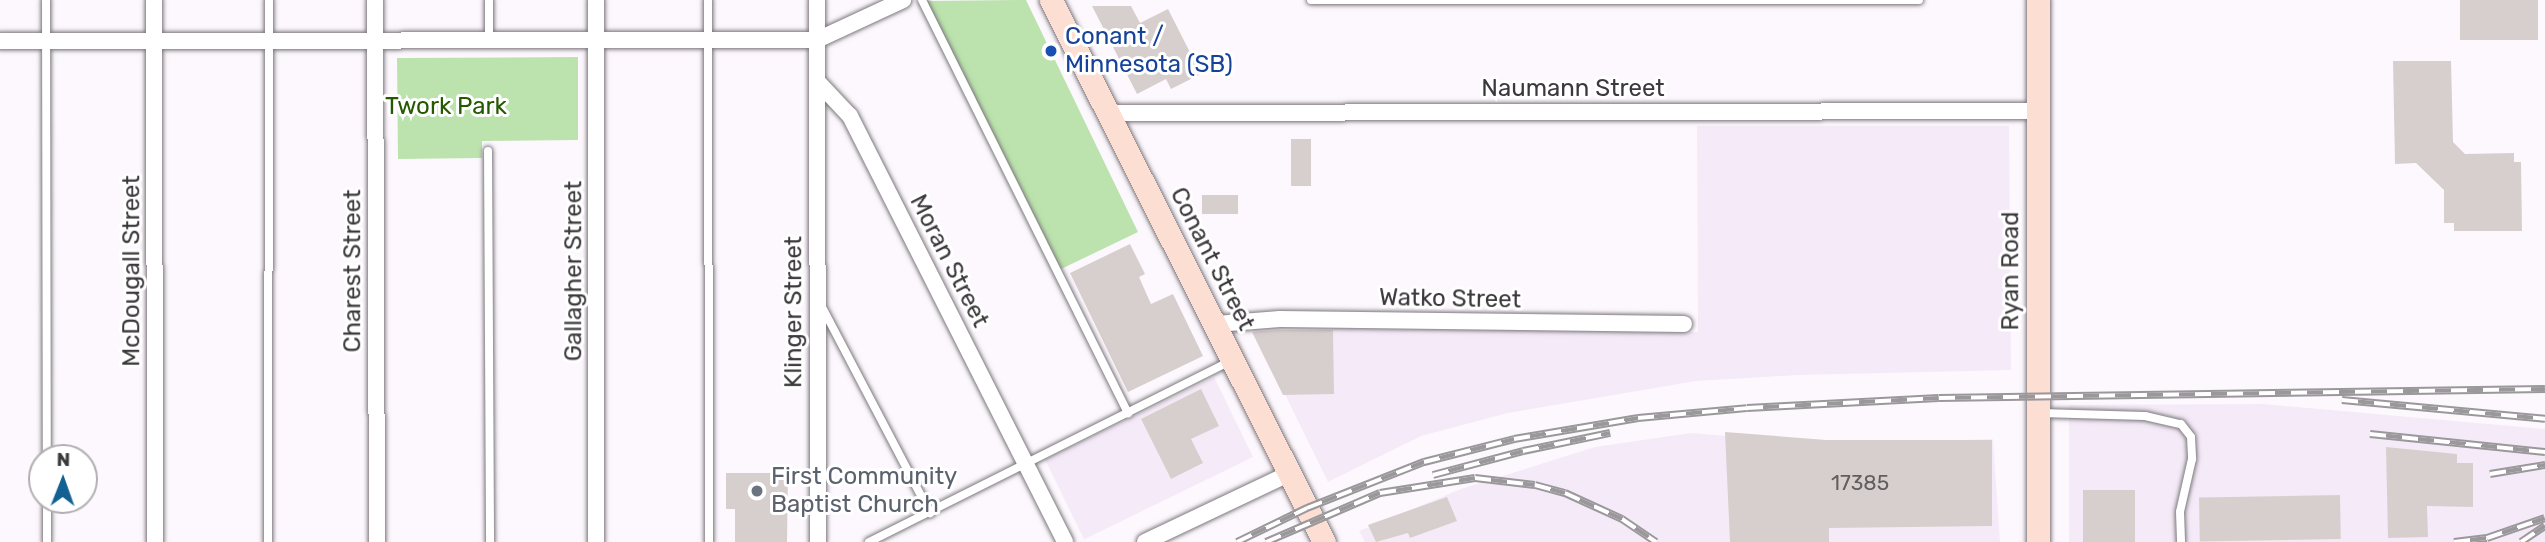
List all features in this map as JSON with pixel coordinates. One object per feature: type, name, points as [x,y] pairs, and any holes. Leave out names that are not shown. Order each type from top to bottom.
[{"type":"main road","name":"Conant Street","points":[[1051,0],[1324,542]]},
{"type":"main road","name":"Ryan Road","points":[[2038,0],[2038,542]]},
{"type":"street","name":"McDougall Street","points":[[154,0],[155,542]]},
{"type":"street","name":"Charest Street","points":[[375,0],[377,542]]},
{"type":"street","name":"Gallagher Street","points":[[596,0],[596,542]]},
{"type":"street","points":[[817,0],[817,81]]},
{"type":"street","points":[[0,41],[269,38],[817,40],[903,0]]},
{"type":"street","name":"Klinger Street","points":[[817,81],[818,542]]},
{"type":"street","name":"Moran Street","points":[[817,81],[850,116],[1065,542]]},
{"type":"street","name":"Naumann Street","points":[[1109,113],[2038,111]]},
{"type":"street","name":"Watko Street","points":[[1216,324],[1280,319],[1684,324]]},
{"type":"street","points":[[1145,542],[1290,472]]},
{"type":"lane","points":[[46,0],[47,444]]},
{"type":"lane","points":[[268,542],[269,0]]},
{"type":"lane","points":[[489,0],[489,38]]},
{"type":"lane","points":[[708,0],[709,542]]},
{"type":"lane","points":[[922,0],[1128,412]]},
{"type":"lane","points":[[1311,0],[1919,0]]},
{"type":"lane","points":[[488,151],[490,542]]},
{"type":"lane","points":[[817,298],[930,513]]},
{"type":"lane","points":[[869,542],[1234,359]]},
{"type":"lane","points":[[2038,413],[2145,416],[2181,425],[2191,437],[2192,459],[2180,512],[2181,542]]},
{"type":"lane","points":[[47,514],[47,542]]},
{"type":"shaded area","points":[[1697,126],[2009,126],[2011,370],[1798,375],[1696,381],[1508,413],[1421,436],[1328,482],[1252,327],[1698,332]]},
{"type":"shaded area","points":[[1214,377],[1253,457],[1084,539],[1045,459]]},
{"type":"shaded area","points":[[2263,404],[2545,429],[2545,542],[2069,542],[2069,405]]},
{"type":"shaded area","points":[[1691,433],[1825,444],[1993,439],[2000,542],[1365,542],[1359,531],[1461,489],[1595,447]]},
{"type":"green space","points":[[1026,0],[1138,232],[1057,271],[927,1]]},
{"type":"green space","name":"Twork Park","points":[[578,57],[578,140],[482,141],[482,158],[398,159],[397,58]]},
{"type":"building","points":[[2460,0],[2538,0],[2538,40],[2460,40]]},
{"type":"building","points":[[1092,6],[1131,6],[1140,23],[1168,9],[1201,74],[1171,89],[1166,79],[1137,94]]},
{"type":"building","points":[[2393,61],[2451,61],[2453,142],[2465,154],[2514,153],[2514,162],[2521,162],[2522,231],[2454,231],[2454,223],[2444,223],[2444,190],[2416,163],[2395,164]]},
{"type":"building","points":[[1291,139],[1311,139],[1311,186],[1291,186]]},
{"type":"building","points":[[1202,195],[1238,195],[1238,214],[1202,214]]},
{"type":"building","points":[[1130,244],[1145,274],[1139,277],[1151,304],[1173,294],[1203,356],[1128,392],[1070,273]]},
{"type":"building","points":[[1333,330],[1334,394],[1283,395],[1252,332]]},
{"type":"building","points":[[1201,389],[1219,426],[1191,439],[1203,463],[1171,479],[1141,419]]},
{"type":"building","points":[[1725,432],[1826,440],[1992,440],[1992,526],[1829,528],[1829,542],[1730,542]]},
{"type":"building","points":[[2386,447],[2457,454],[2457,463],[2473,463],[2473,507],[2427,506],[2428,537],[2388,538]]},
{"type":"building","name":"First Community Baptist Church","points":[[726,473],[788,473],[787,542],[735,542],[735,509],[726,509]]},
{"type":"building","points":[[2083,490],[2135,490],[2135,542],[2083,542]]},
{"type":"building","points":[[2340,495],[2341,539],[2200,541],[2199,497]]},
{"type":"building","points":[[1447,497],[1457,521],[1410,538],[1408,533],[1376,542],[1368,525]]},
{"type":"railway","points":[[1237,542],[1307,508],[1424,462],[1514,439],[1638,418],[1747,408],[1939,398],[2545,389]]},
{"type":"railway","points":[[2342,400],[2545,419]]},
{"type":"railway","points":[[1433,475],[1523,451],[1610,433]]},
{"type":"railway","points":[[2370,434],[2545,452]]},
{"type":"railway","points":[[2490,474],[2545,465]]},
{"type":"railway","points":[[1266,542],[1380,493],[1475,478],[1535,485],[1565,493],[1622,519],[1656,542]]},
{"type":"railway","points":[[2454,542],[2487,538],[2545,518]]},
{"type":"railway","points":[[2521,542],[2545,526]]},
{"type":"place","name":"Conant / Minnesota (SB)","points":[[1051,51]]},
{"type":"place","name":"First Community Baptist Church","points":[[757,491]]}]
